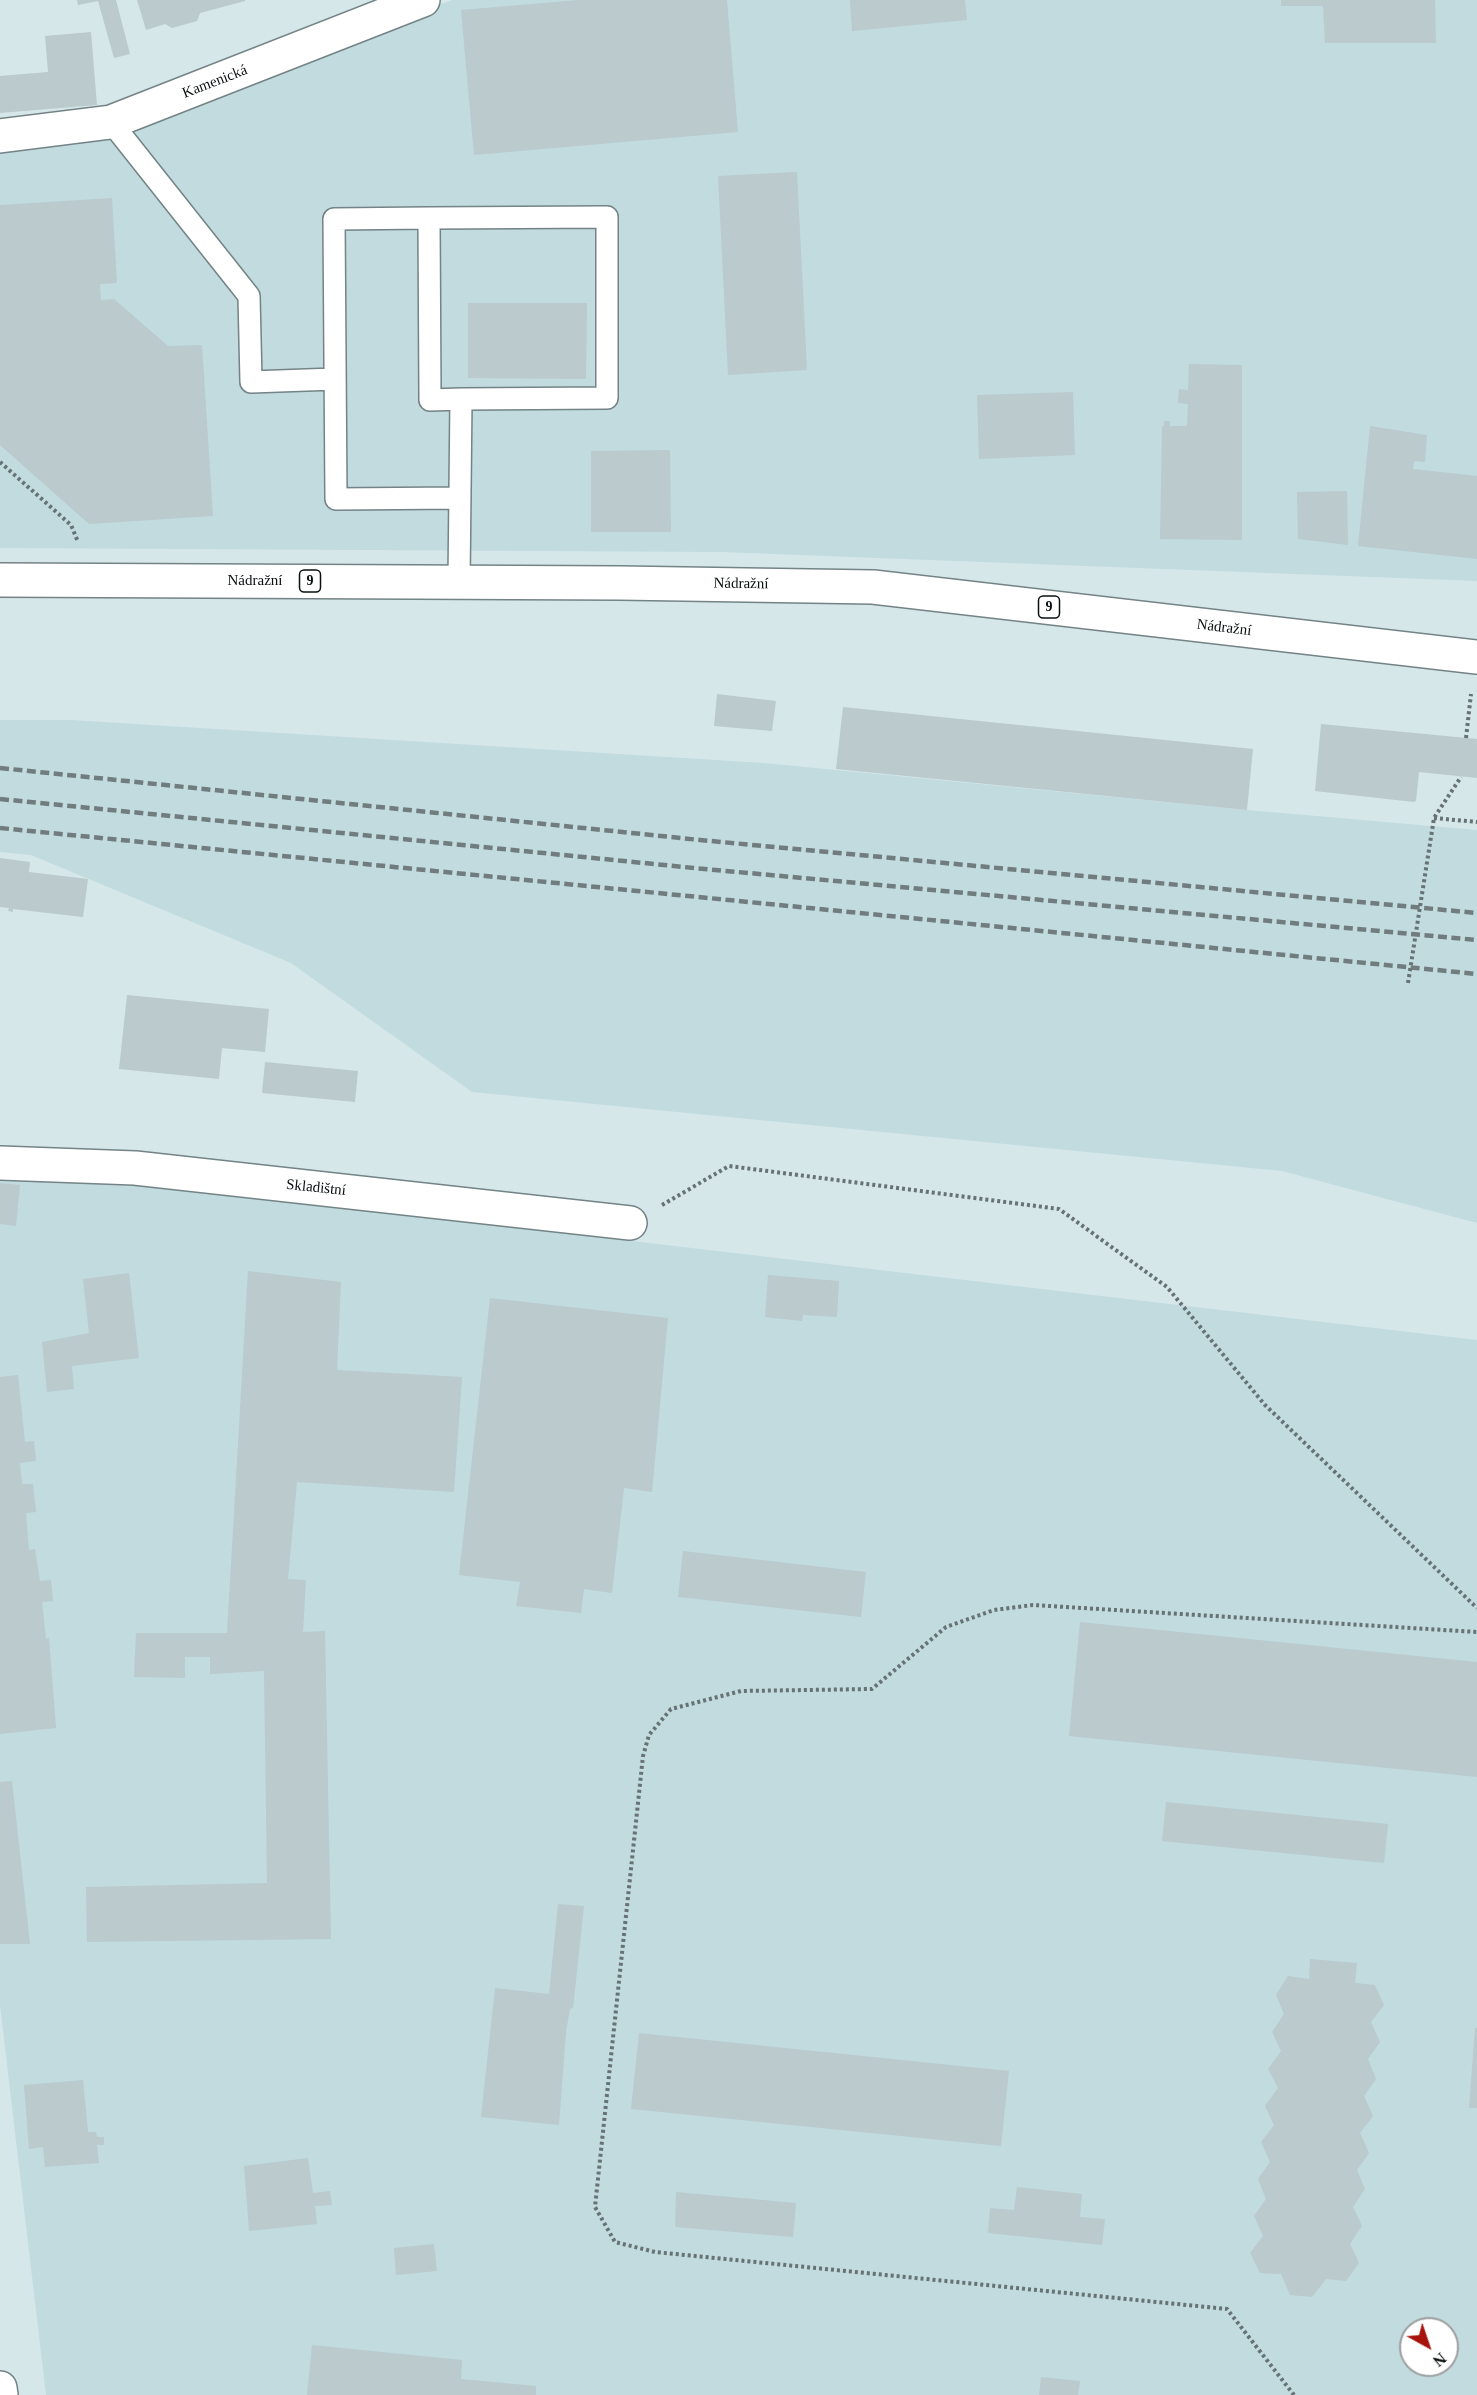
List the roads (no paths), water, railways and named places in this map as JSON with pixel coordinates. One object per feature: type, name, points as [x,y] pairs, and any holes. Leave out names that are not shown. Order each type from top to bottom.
[{"type":"main road","name":"Kamenická","points":[[0,136],[111,122],[423,0]]},
{"type":"main road","name":"Nádražní","points":[[0,580],[873,586],[1477,657]]},
{"type":"main road","name":"Skladištní","points":[[0,1162],[135,1168],[630,1223]]},
{"type":"main road","points":[[0,2388],[1,2395]]},
{"type":"lane","points":[[111,122],[249,296],[251,382],[334,379]]},
{"type":"lane","points":[[429,218],[430,400],[607,398],[607,217],[429,218],[334,219],[336,499],[460,498]]},
{"type":"lane","points":[[459,582],[462,399]]},
{"type":"railway","points":[[0,768],[700,840],[1477,913]]},
{"type":"railway","points":[[0,799],[694,868],[1477,940]]},
{"type":"railway","points":[[0,828],[1477,974]]}]
